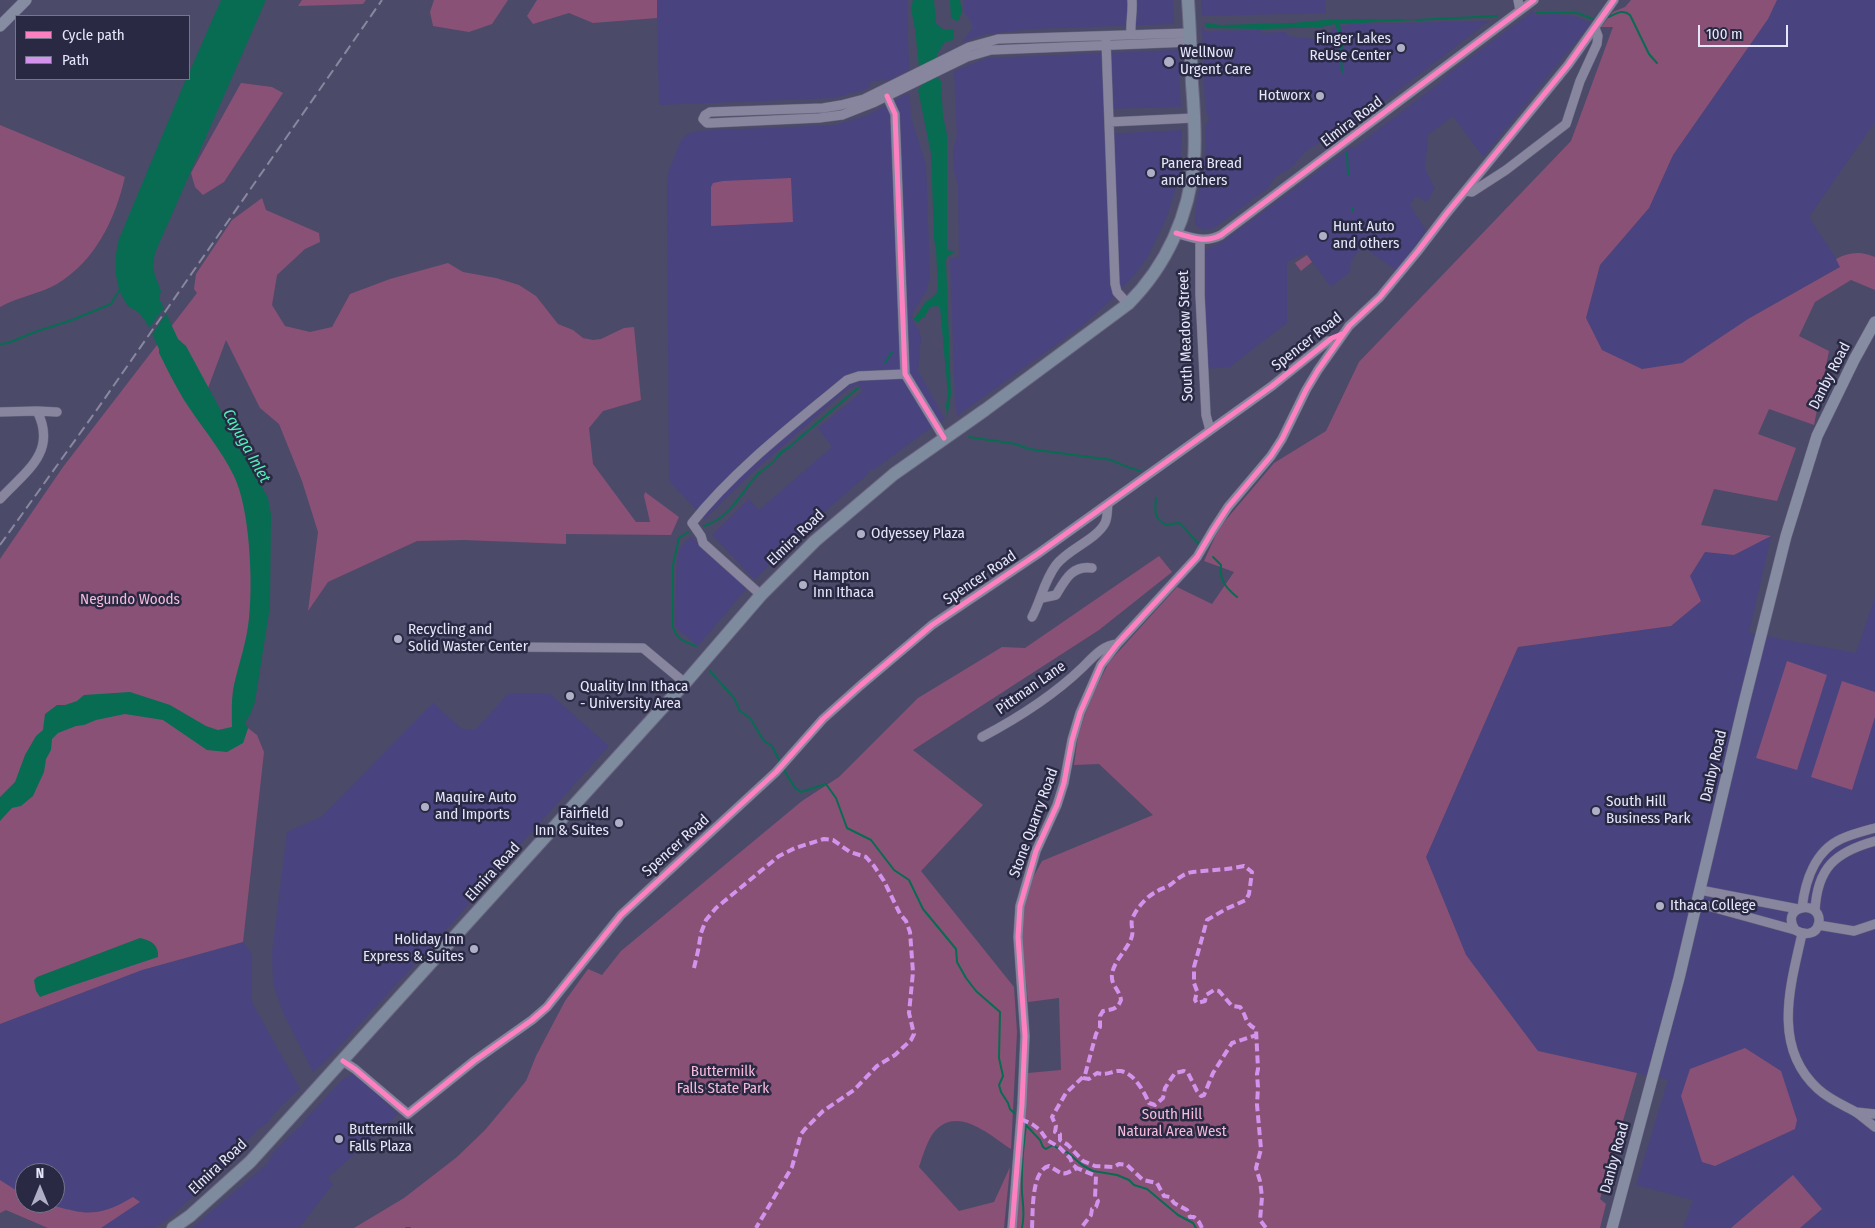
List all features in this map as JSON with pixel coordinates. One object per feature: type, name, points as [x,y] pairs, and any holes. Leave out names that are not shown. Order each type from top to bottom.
[{"type":"highway","points":[[1176,233],[1192,179],[1194,151],[1188,0]]},
{"type":"highway","name":"Elmira Road","points":[[173,1228],[190,1216],[250,1162],[685,683],[761,594],[835,522],[894,474],[985,410],[1128,304],[1142,290],[1158,268],[1170,248],[1176,233]]},
{"type":"main road","points":[[0,26],[26,0]]},
{"type":"main road","name":"Danby Road","points":[[1612,1228],[1697,903],[1786,536],[1817,436],[1875,322]]},
{"type":"street","points":[[1131,35],[1132,0]]},
{"type":"street","points":[[1518,0],[1520,10]]},
{"type":"street","name":"Elmira Road","points":[[1176,233],[1200,239],[1217,237],[1234,226],[1534,0]]},
{"type":"street","name":"Spencer Road","points":[[1344,333],[1380,297],[1557,79],[1614,0]]},
{"type":"street","points":[[1466,190],[1472,192],[1479,188],[1566,124],[1580,82],[1597,44],[1598,36],[1595,28]]},
{"type":"street","points":[[1106,40],[1131,35],[1190,37]]},
{"type":"street","points":[[885,93],[841,105],[710,112],[703,119],[707,123],[711,123],[820,118],[854,111],[885,93],[944,64],[991,50],[1106,40],[1190,37]]},
{"type":"street","points":[[1106,40],[1115,284],[1117,292],[1128,304]]},
{"type":"street","points":[[885,93],[895,114],[905,374],[944,438]]},
{"type":"street","points":[[1109,122],[1194,118]]},
{"type":"street","name":"South Meadow Street","points":[[1200,239],[1200,295],[1206,422],[1210,430]]},
{"type":"street","name":"Stone Quarry Road","points":[[1012,1228],[1022,1104],[1025,1036],[1018,937],[1020,906],[1036,851],[1057,805],[1064,783],[1072,740],[1080,713],[1101,666],[1117,644],[1197,557],[1228,507],[1272,456],[1306,390],[1344,333]]},
{"type":"street","name":"Spencer Road","points":[[343,1061],[408,1114],[474,1060],[547,1008],[621,915],[776,772],[823,719],[854,690],[932,625],[1039,554],[1272,386],[1328,341]]},
{"type":"street","points":[[761,594],[703,543],[701,536],[692,523],[724,486],[752,460],[847,380],[859,376],[905,374]]},
{"type":"street","points":[[0,499],[41,452],[44,442],[44,431],[42,420],[37,411]]},
{"type":"street","points":[[0,412],[57,412]]},
{"type":"street","points":[[1032,618],[1045,585],[1057,563],[1102,528],[1106,521],[1108,504]]},
{"type":"street","points":[[1041,598],[1056,595],[1064,580],[1070,574],[1085,567],[1092,568]]},
{"type":"street","name":"Pittman Lane","points":[[982,737],[1007,723],[1068,682],[1110,644],[1117,644]]},
{"type":"street","points":[[509,647],[643,648],[685,683]]},
{"type":"street","points":[[1875,828],[1840,839],[1829,846],[1811,870],[1800,908],[1793,913],[1791,919],[1798,932],[1789,997],[1788,1026],[1793,1051],[1801,1068],[1812,1084],[1827,1096],[1856,1112],[1875,1127]]},
{"type":"street","points":[[1697,903],[1798,932],[1811,933],[1818,925],[1815,911],[1816,895],[1828,866],[1839,855],[1853,847],[1875,841]]},
{"type":"street","points":[[1700,890],[1800,908],[1810,908],[1815,911]]},
{"type":"street","points":[[1818,925],[1854,931],[1875,924]]},
{"type":"street","points":[[1856,1112],[1875,1114]]},
{"type":"shaded area","points":[[221,0],[266,0],[155,253],[153,266],[161,291],[159,298],[178,339],[186,346],[268,498],[271,515],[270,607],[255,701],[245,723],[248,728],[243,743],[227,752],[207,750],[163,720],[125,714],[96,720],[58,733],[52,739],[51,750],[46,759],[44,772],[33,796],[21,806],[12,808],[0,821],[0,797],[15,782],[25,755],[36,736],[43,730],[45,714],[57,705],[65,705],[77,701],[84,695],[130,692],[170,705],[206,726],[218,730],[232,727],[233,690],[247,635],[251,585],[244,507],[234,476],[223,456],[177,389],[142,316],[128,306],[123,299],[116,274],[116,256],[119,239],[186,80],[190,80],[190,71]]},
{"type":"shaded area","points":[[657,0],[907,0],[909,70],[889,80],[871,81],[867,89],[834,98],[659,105]]},
{"type":"shaded area","points":[[913,0],[934,0],[936,23],[943,29],[954,30],[953,40],[945,42],[937,54],[938,78],[941,81],[943,116],[947,135],[947,250],[955,252],[947,257],[946,261],[951,394],[947,418],[946,404],[948,395],[940,307],[930,307],[924,318],[918,323],[913,319],[938,290],[931,153],[918,90],[921,86],[911,9]]},
{"type":"shaded area","points":[[950,0],[960,0],[962,11],[957,21],[951,18]]},
{"type":"shaded area","points":[[963,0],[1173,0],[1174,24],[1031,29],[986,34],[962,42],[972,29],[972,23],[963,10]]},
{"type":"shaded area","points":[[1201,0],[1325,0],[1326,13],[1202,16]]},
{"type":"shaded area","points":[[1777,0],[1875,0],[1875,122],[1809,217],[1841,266],[1748,319],[1682,363],[1642,369],[1602,350],[1586,318],[1600,265],[1649,208],[1673,155],[1768,19]]},
{"type":"shaded area","points":[[1533,11],[1536,15],[1574,16],[1591,23],[1483,157],[1453,116],[1428,135],[1425,169],[1435,188],[1427,202],[1416,196],[1410,205],[1426,231],[1397,271],[1362,246],[1351,261],[1350,272],[1331,287],[1306,253],[1287,262],[1287,323],[1230,367],[1207,369],[1203,251],[1221,243],[1351,147],[1355,147]]},
{"type":"shaded area","points":[[1335,19],[1418,20],[1340,24],[1343,46],[1341,58],[1339,36],[1335,24],[1321,27],[1264,29],[1207,28],[1205,25],[1205,23],[1221,25],[1293,23]]},
{"type":"shaded area","points":[[1489,21],[1348,129],[1331,135],[1305,152],[1292,167],[1275,177],[1267,189],[1214,228],[1203,230],[1195,225],[1196,204],[1205,154],[1205,126],[1209,120],[1205,105],[1202,26],[1205,31],[1261,30],[1261,33],[1285,32],[1288,36],[1320,40],[1328,44],[1332,29],[1351,24]]},
{"type":"shaded area","points":[[1178,50],[1181,107],[1103,109],[1105,134],[1182,130],[1180,169],[1176,188],[1167,217],[1148,256],[1137,272],[1111,300],[1082,326],[957,416],[950,259],[959,257],[958,184],[954,171],[953,150],[957,137],[954,71],[988,58]]},
{"type":"shaded area","points":[[908,93],[911,117],[926,165],[930,276],[927,290],[913,312],[912,319],[921,337],[918,371],[945,419],[875,469],[870,470],[868,474],[800,533],[755,580],[712,535],[749,499],[759,510],[832,447],[818,428],[863,391],[857,384],[844,392],[752,473],[705,519],[669,481],[667,183],[669,170],[681,140],[688,134],[696,131],[835,125],[866,116]]},
{"type":"shaded area","name":"Ithaca College","points":[[1771,536],[1749,633],[1856,653],[1875,597],[1875,1228],[1683,1228],[1693,1200],[1636,1185],[1668,1080],[1538,1051],[1466,955],[1426,857],[1518,647],[1671,626],[1690,576],[1705,552],[1734,555]]},
{"type":"shaded area","points":[[691,537],[747,588],[698,646],[675,627],[677,557],[682,545]]},
{"type":"shaded area","points":[[509,693],[549,693],[609,746],[482,887],[458,917],[327,1060],[313,1072],[284,1015],[273,984],[272,953],[287,832],[321,817],[433,703],[462,729],[475,730]]},
{"type":"shaded area","points":[[140,938],[148,940],[156,946],[158,957],[40,997],[36,991],[34,980],[37,977]]},
{"type":"shaded area","points":[[243,942],[252,953],[252,1002],[300,1089],[278,1109],[266,1124],[257,1130],[239,1150],[237,1157],[170,1217],[155,1228],[100,1227],[140,1202],[133,1197],[123,1208],[111,1216],[88,1223],[61,1213],[65,1213],[65,1163],[15,1163],[15,1190],[0,1180],[0,1024],[142,970]]},
{"type":"shaded area","points":[[354,1073],[398,1114],[328,1178],[333,1184],[299,1228],[192,1228],[267,1164],[271,1156],[345,1077],[347,1078]]},
{"type":"green space","points":[[302,0],[366,0],[363,4],[298,6]]},
{"type":"green space","points":[[434,0],[508,0],[492,24],[469,32],[433,26],[430,12]]},
{"type":"green space","points":[[537,0],[657,0],[657,18],[593,23],[569,13],[533,24],[527,16]]},
{"type":"green space","name":"South Hill Natural Area West","points":[[1631,0],[1777,0],[1768,19],[1673,155],[1649,208],[1600,265],[1586,318],[1602,350],[1642,369],[1682,363],[1748,319],[1840,267],[1836,259],[1846,255],[1860,253],[1875,257],[1875,290],[1851,280],[1815,302],[1799,336],[1829,351],[1814,425],[1769,409],[1758,434],[1796,448],[1777,501],[1714,489],[1701,525],[1771,536],[1734,555],[1705,552],[1690,576],[1701,601],[1671,626],[1518,647],[1426,857],[1466,955],[1538,1051],[1637,1073],[1600,1199],[1606,1204],[1600,1228],[1015,1228],[1028,1073],[1061,1070],[1059,998],[1028,1002],[1020,926],[1030,883],[1042,861],[1153,815],[1099,764],[1074,765],[1078,735],[1090,700],[1109,662],[1177,587],[1212,604],[1234,572],[1204,561],[1219,528],[1274,463],[1326,431],[1359,362],[1571,141],[1613,27],[1601,27],[1613,12],[1625,7]]},
{"type":"green space","points":[[241,83],[272,87],[283,93],[224,182],[203,195],[195,187],[191,173]]},
{"type":"green space","points":[[0,125],[125,177],[116,209],[109,224],[102,238],[82,264],[57,284],[0,307]]},
{"type":"green space","points":[[791,178],[793,222],[711,226],[711,187],[713,183]]},
{"type":"green space","name":"Negundo Woods","points":[[262,198],[266,210],[319,233],[320,242],[305,249],[277,275],[272,305],[285,326],[310,332],[332,327],[350,294],[390,279],[448,263],[463,272],[496,278],[519,285],[536,296],[558,324],[573,330],[583,338],[601,339],[624,328],[634,327],[641,400],[603,411],[589,428],[593,464],[636,522],[650,522],[644,496],[645,492],[679,517],[671,535],[566,534],[566,544],[464,540],[417,541],[328,582],[308,611],[318,532],[302,481],[279,424],[260,408],[226,340],[202,404],[255,496],[251,662],[243,743],[248,728],[257,735],[264,752],[243,942],[142,970],[0,1024],[0,559],[63,467],[197,293],[194,289],[196,274],[232,220]]},
{"type":"green space","points":[[1307,255],[1312,262],[1301,271],[1295,263]]},
{"type":"green space","name":"Buttermilk Falls State Park","points":[[1159,556],[1172,572],[1099,630],[913,750],[983,805],[921,871],[1014,987],[1017,1032],[1011,1149],[974,1125],[954,1121],[944,1124],[932,1134],[919,1167],[959,1211],[994,1202],[1010,1167],[1004,1228],[354,1228],[404,1198],[457,1157],[485,1130],[526,1081],[536,1056],[565,1001],[588,969],[602,975],[621,951],[802,801],[839,777],[918,698],[1002,647],[1025,648]]},
{"type":"green space","points":[[1787,661],[1827,675],[1797,770],[1756,758]]},
{"type":"green space","points":[[1842,681],[1875,692],[1875,717],[1852,790],[1811,777]]},
{"type":"green space","points":[[1745,1048],[1781,1071],[1797,1120],[1795,1129],[1715,1166],[1702,1162],[1681,1096],[1690,1069]]},
{"type":"green space","points":[[1793,1175],[1822,1209],[1800,1228],[1731,1228]]},
{"type":"green space","points":[[0,1180],[15,1190],[15,1213],[65,1213],[65,1209],[89,1213],[116,1206],[133,1197],[140,1202],[101,1228],[48,1228],[6,1210],[0,1213]]},
{"type":"pier","points":[[163,309],[166,314],[151,336],[147,331]]},
{"type":"waterway","points":[[1609,17],[1622,12],[1630,15],[1649,54],[1657,63]]},
{"type":"waterway","points":[[1537,13],[1577,13],[1593,19]]},
{"type":"waterway","points":[[1417,20],[1497,16]]},
{"type":"waterway","points":[[1341,57],[1342,72]]},
{"type":"waterway","points":[[1347,152],[1348,175]]},
{"type":"waterway","points":[[0,344],[8,343],[72,320],[111,304],[120,289]]},
{"type":"waterway","points":[[885,363],[892,352]]},
{"type":"waterway","points":[[704,526],[714,522],[729,511],[759,473],[771,464],[781,452],[858,388]]},
{"type":"waterway","points":[[969,437],[1016,444],[1029,449],[1112,460],[1140,471]]},
{"type":"waterway","points":[[1156,498],[1155,511],[1157,517],[1166,525],[1179,523],[1200,545]]},
{"type":"waterway","points":[[688,532],[679,538],[673,565],[673,627],[679,637],[696,646]]},
{"type":"waterway","points":[[1213,557],[1221,565],[1221,575],[1224,583],[1237,597]]},
{"type":"waterway","points":[[710,671],[734,698],[740,711],[750,718],[764,741],[772,746],[779,760]]},
{"type":"waterway","points":[[784,770],[795,788],[801,792],[826,784],[836,798],[847,828],[871,840],[894,870],[909,880],[923,909],[956,949],[957,962],[966,978],[976,991],[1000,1012],[999,1058],[1003,1076],[999,1085],[1010,1109],[1014,1113]]},
{"type":"waterway","points":[[1026,1125],[1046,1149],[1053,1145],[1067,1152],[1082,1165],[1093,1171],[1117,1175],[1129,1180],[1134,1185],[1147,1189],[1178,1215],[1193,1223],[1196,1228]]},
{"type":"waterway","points":[[1022,1228],[1024,1214],[1022,1167],[1026,1125]]},
{"type":"railway","points":[[0,545],[96,411],[382,0]]},
{"type":"marked path","points":[[694,968],[701,933],[706,920],[716,908],[779,856],[795,848],[824,839],[833,840],[850,852],[866,857],[884,881],[910,932],[913,972],[909,1013],[914,1034],[911,1040],[895,1055],[877,1066],[854,1090],[823,1111],[805,1129],[801,1134],[792,1167],[756,1228]]},
{"type":"marked path","points":[[1202,1228],[1194,1217],[1190,1217],[1187,1210],[1174,1203],[1170,1197],[1164,1196],[1157,1183],[1143,1180],[1127,1165],[1119,1164],[1114,1167],[1095,1166],[1083,1161],[1068,1145],[1060,1140],[1060,1134],[1055,1132],[1056,1126],[1052,1117],[1066,1093],[1085,1075],[1096,1034],[1100,1027],[1100,1016],[1103,1011],[1116,1007],[1121,1000],[1113,983],[1113,971],[1129,944],[1132,933],[1132,920],[1140,906],[1153,894],[1186,874],[1244,866],[1252,872],[1249,894],[1246,900],[1207,920],[1194,967],[1194,983],[1197,991],[1195,1000],[1197,1003],[1205,1001],[1206,995],[1214,990],[1219,991],[1232,1006],[1240,1007],[1248,1022],[1256,1029],[1257,1105],[1261,1149],[1256,1168],[1262,1197],[1260,1220],[1266,1228]]},
{"type":"marked path","points":[[1083,1078],[1089,1079],[1097,1073],[1105,1074],[1121,1071],[1131,1076],[1149,1103],[1155,1105],[1163,1098],[1165,1088],[1175,1073],[1184,1071],[1188,1073],[1201,1096],[1204,1095],[1213,1073],[1232,1043],[1257,1035]]},
{"type":"marked path","points":[[1021,1119],[1040,1130],[1047,1140],[1059,1147],[1077,1168]]},
{"type":"marked path","points":[[1032,1228],[1036,1183],[1043,1169],[1049,1166],[1062,1173],[1068,1173],[1077,1168],[1096,1176],[1095,1198],[1098,1201],[1096,1207],[1092,1209],[1091,1215],[1081,1228]]},
{"type":"cycle path","points":[[1176,233],[1204,239],[1221,235],[1534,0]]},
{"type":"cycle path","points":[[1012,1228],[1022,1104],[1025,1036],[1018,937],[1020,906],[1036,851],[1057,805],[1064,783],[1072,740],[1080,713],[1101,665],[1117,644],[1197,557],[1228,507],[1271,456],[1282,439],[1306,390],[1349,326],[1380,297],[1418,251],[1568,65],[1614,0]]},
{"type":"cycle path","points":[[887,96],[895,114],[905,374],[944,438]]},
{"type":"cycle path","points":[[343,1061],[408,1114],[474,1061],[532,1020],[547,1007],[621,915],[776,772],[823,719],[932,625],[1039,553],[1272,386],[1332,338],[1342,334]]},
{"type":"place","name":"Finger Lakes ReUse Center","points":[[1401,48]]},
{"type":"place","name":"WellNow Urgent Care","points":[[1169,62]]},
{"type":"place","name":"Hotworx","points":[[1320,96]]},
{"type":"place","name":"Panera Bread and others","points":[[1151,173]]},
{"type":"place","name":"Hunt Auto and others","points":[[1323,236]]},
{"type":"place","name":"Odyessey Plaza","points":[[861,534]]},
{"type":"place","name":"Hampton Inn Ithaca","points":[[803,585]]},
{"type":"place","name":"Recycling and Solid Waster Center","points":[[398,639]]},
{"type":"place","name":"Quality Inn Ithaca - University Area","points":[[570,696]]},
{"type":"place","name":"Maquire Auto and Imports","points":[[425,807]]},
{"type":"place","name":"South Hill Business Park","points":[[1596,811]]},
{"type":"place","name":"Fairfield Inn & Suites","points":[[619,823]]},
{"type":"place","name":"Ithaca College","points":[[1660,906]]},
{"type":"place","name":"Holiday Inn Express & Suites","points":[[474,949]]},
{"type":"place","name":"Buttermilk Falls Plaza","points":[[339,1139]]},
{"type":"water label","name":"Cayuga Inlet","points":[[246,446]]}]
